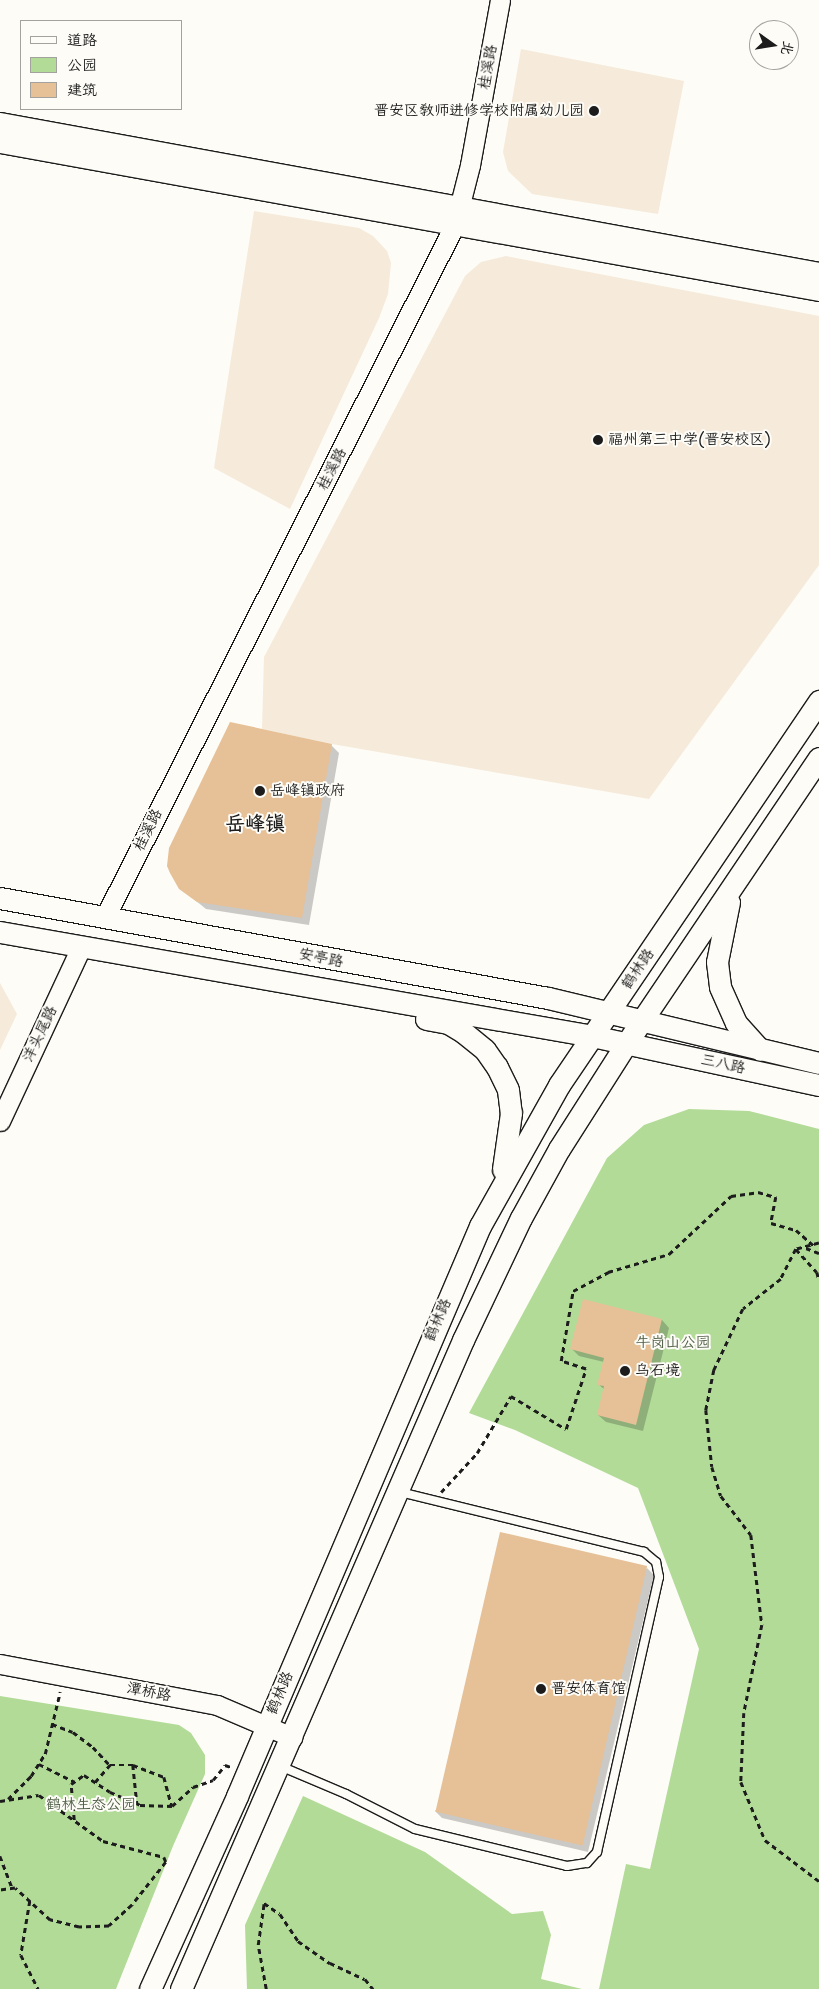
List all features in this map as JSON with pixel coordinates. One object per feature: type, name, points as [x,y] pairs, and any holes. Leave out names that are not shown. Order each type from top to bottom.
[{"type":"main road","points":[[0,123],[819,290]]},
{"type":"main road","points":[[0,142],[819,273]]},
{"type":"main road","name":"鹤林路","points":[[150,1989],[266,1727],[464,1259],[499,1189],[559,1085],[819,701]]},
{"type":"main road","name":"鹤林路","points":[[182,1989],[463,1340],[522,1218],[559,1149],[626,1044],[819,758]]},
{"type":"main road","points":[[735,884],[722,926],[717,972],[730,1012],[760,1050]]},
{"type":"main road","name":"安亭路","points":[[0,898],[548,998],[642,1022]]},
{"type":"main road","name":"安亭路","points":[[0,932],[592,1036],[626,1044]]},
{"type":"main road","points":[[292,983],[318,997],[448,1023],[485,1050],[497,1067],[511,1100],[509,1144],[499,1189]]},
{"type":"main road","name":"三八路","points":[[642,1022],[819,1063]]},
{"type":"main road","name":"三八路","points":[[626,1044],[819,1086]]},
{"type":"street","name":"桂溪路","points":[[105,917],[458,216],[500,0]]},
{"type":"street","name":"洋头尾路","points":[[0,1121],[81,947]]},
{"type":"street","name":"潭桥路","points":[[0,1664],[217,1704],[292,1737]]},
{"type":"lane","points":[[280,1766],[346,1794],[415,1829],[567,1866],[581,1866],[593,1859],[659,1577],[656,1562],[644,1552],[397,1492]]},
{"type":"path","points":[[434,1500],[472,1460],[511,1396],[566,1429],[586,1369],[561,1361],[573,1291],[608,1272],[669,1254],[731,1196],[758,1192],[776,1197],[771,1223],[796,1230],[813,1245]]},
{"type":"path","points":[[796,1249],[819,1243]]},
{"type":"path","points":[[805,1248],[819,1253]]},
{"type":"path","points":[[796,1249],[817,1272],[819,1280]]},
{"type":"path","points":[[796,1249],[781,1279],[744,1309],[714,1370],[706,1410],[712,1467],[721,1496],[750,1536],[762,1624],[744,1713],[741,1782],[765,1840],[819,1881]]},
{"type":"path","points":[[7,1800],[46,1754],[60,1675]]},
{"type":"path","points":[[52,1724],[73,1732],[93,1747],[110,1765],[133,1766],[164,1777],[172,1806]]},
{"type":"path","points":[[39,1764],[75,1782]]},
{"type":"path","points":[[95,1782],[110,1765]]},
{"type":"path","points":[[74,1820],[71,1784],[84,1775],[136,1804],[172,1806],[193,1787],[213,1780],[225,1765],[246,1773]]},
{"type":"path","points":[[133,1766],[136,1804]]},
{"type":"path","points":[[0,1801],[39,1794],[103,1841],[164,1857],[166,1862],[132,1905],[109,1926],[79,1928],[50,1920],[30,1901],[12,1888],[5,1874],[0,1856]]},
{"type":"path","points":[[0,1890],[12,1888]]},
{"type":"path","points":[[30,1901],[21,1955],[38,1989]]},
{"type":"path","points":[[266,1989],[258,1945],[264,1904],[280,1914],[298,1940],[330,1963],[364,1979],[373,1989]]},
{"type":"shaded area","name":"晋安区教师进修学校附属幼儿园","points":[[521,49],[684,81],[658,214],[532,194],[508,171],[503,152]]},
{"type":"shaded area","points":[[254,211],[359,228],[373,236],[387,251],[391,263],[388,294],[379,318],[290,509],[214,468]]},
{"type":"shaded area","name":"福州第三中学(晋安校区)","points":[[506,256],[819,316],[819,565],[649,799],[332,744],[262,729],[264,657],[465,276],[481,262]]},
{"type":"shaded area","points":[[0,983],[17,1014],[0,1050]]},
{"type":"green space","name":"牛岗山公园","points":[[689,1109],[749,1111],[819,1129],[819,1989],[599,1989],[626,1864],[650,1869],[699,1649],[638,1488],[515,1430],[469,1413],[607,1158],[644,1125]]},
{"type":"green space","name":"鹤林生态公园","points":[[0,1696],[179,1725],[191,1733],[205,1755],[205,1774],[173,1846],[116,1989],[0,1989]]},
{"type":"green space","points":[[303,1796],[425,1852],[512,1914],[543,1911],[551,1935],[541,1979],[582,1989],[247,1989],[245,1925]]},
{"type":"building","name":"岳峰镇政府","points":[[230,722],[332,744],[302,918],[197,902],[179,889],[167,866],[169,848]]},
{"type":"building","name":"乌石境","points":[[583,1299],[662,1319],[636,1425],[597,1415],[604,1386],[597,1385],[604,1358],[570,1349]]},
{"type":"building","name":"晋安体育馆","points":[[500,1532],[647,1566],[583,1846],[435,1812]]},
{"type":"place","name":"晋安区教师进修学校附属幼儿园","points":[[594,111]]},
{"type":"place","name":"福州第三中学(晋安校区)","points":[[598,440]]},
{"type":"place","name":"岳峰镇政府","points":[[260,791]]},
{"type":"place","name":"乌石境","points":[[625,1371]]},
{"type":"place","name":"晋安体育馆","points":[[541,1689]]},
{"type":"district","name":"岳峰镇","points":[[255,823]]}]
